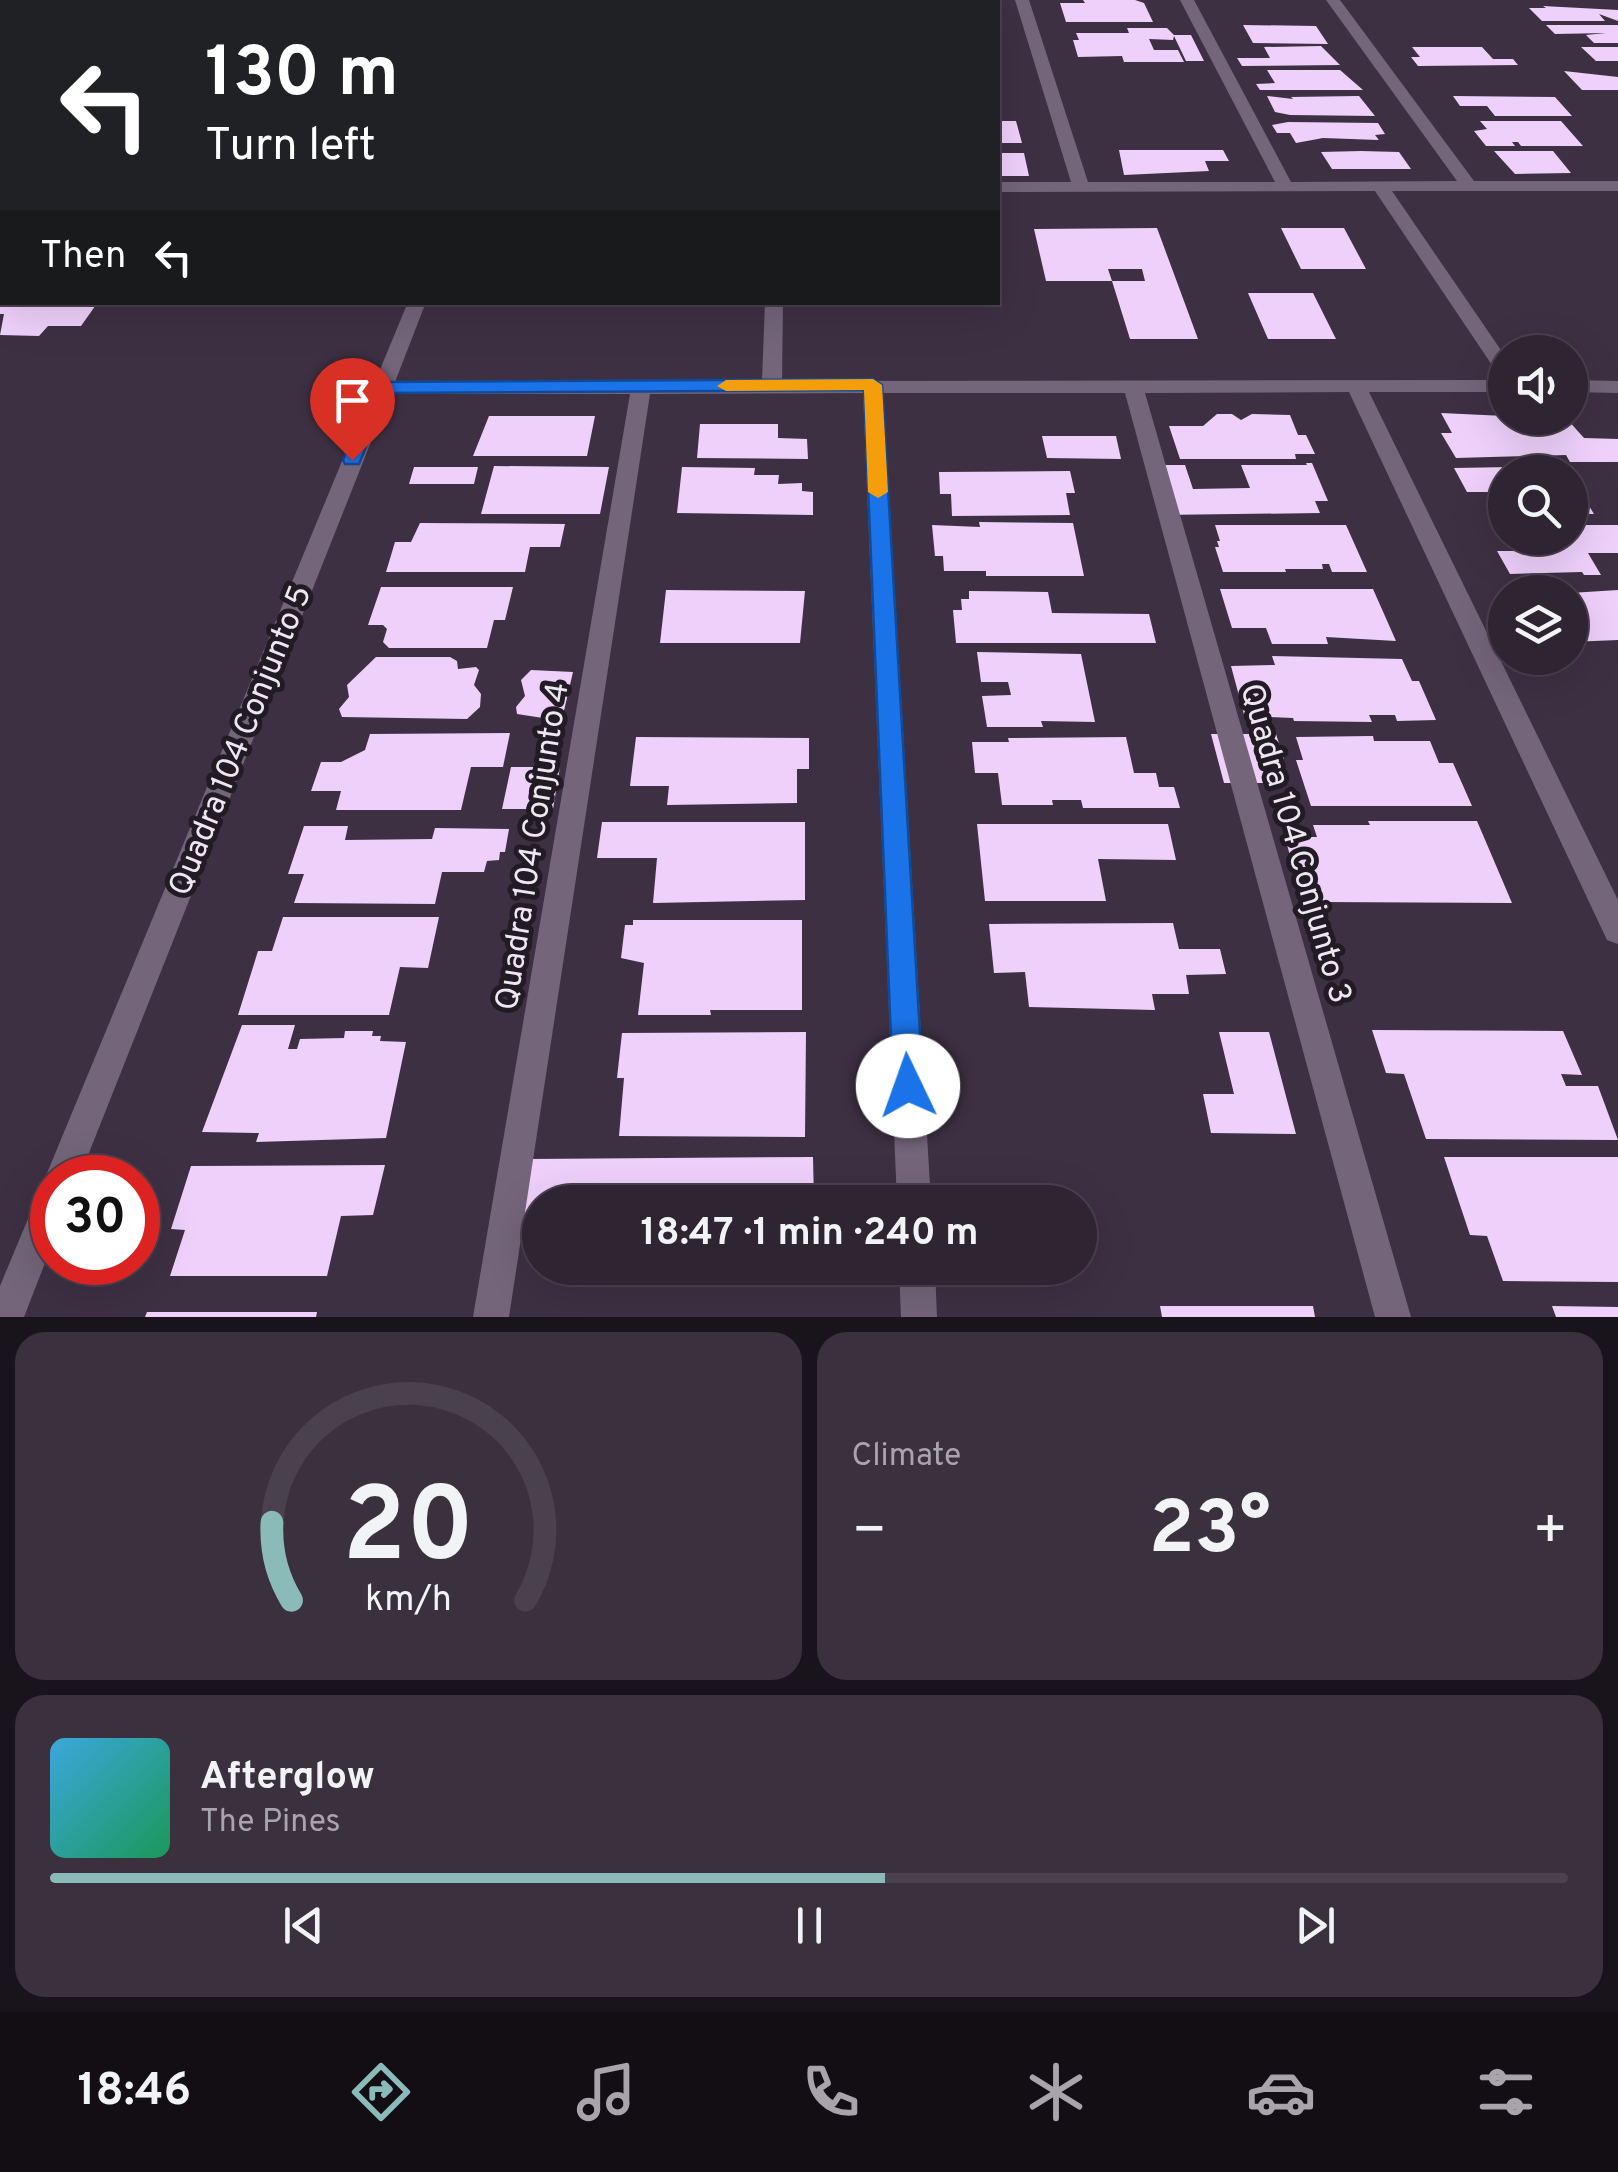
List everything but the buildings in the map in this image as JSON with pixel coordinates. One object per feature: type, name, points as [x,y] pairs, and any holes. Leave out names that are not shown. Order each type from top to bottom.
[{"type":"street","points":[[1022,0],[1081,186]]},
{"type":"street","points":[[1187,0],[1284,186]]},
{"type":"street","points":[[1333,0],[1469,186]]},
{"type":"street","points":[[1380,186],[1488,345]]},
{"type":"street","points":[[1000,187],[1618,186]]},
{"type":"street","name":"Quadra 104 Conjunto 5","points":[[71,1155],[415,305]]},
{"type":"street","points":[[772,386],[774,305]]},
{"type":"street","points":[[873,385],[913,1185]]},
{"type":"street","name":"Quadra 104 Conjunto 4","points":[[491,1317],[641,386]]},
{"type":"street","points":[[1356,386],[1618,931]]},
{"type":"street","points":[[381,388],[1488,386]]},
{"type":"street","name":"Quadra 104 Conjunto 3","points":[[1133,387],[1394,1317]]},
{"type":"street","points":[[1588,388],[1615,390]]},
{"type":"street","points":[[6,1317],[30,1257]]},
{"type":"street","points":[[918,1285],[919,1317]]},
{"type":"slow traffic","points":[[726,386],[873,385],[878,492]]},
{"type":"route","points":[[352,460],[381,388],[873,385],[908,1086]]}]
